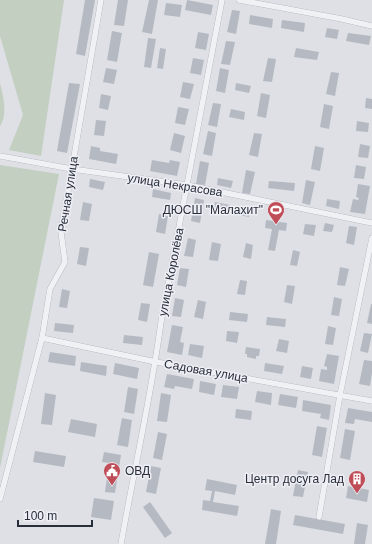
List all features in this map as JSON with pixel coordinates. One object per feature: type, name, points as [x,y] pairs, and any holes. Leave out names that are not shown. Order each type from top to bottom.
[{"type":"street","name":"Речная улица","points":[[0,499],[42,338],[50,289],[65,262],[60,232],[101,0]]},
{"type":"street","name":"улица Королёва","points":[[121,544],[222,0]]},
{"type":"street","points":[[239,0],[372,26]]},
{"type":"street","name":"улица Некрасова","points":[[0,156],[72,169],[187,185],[372,223]]},
{"type":"street","points":[[319,517],[340,395],[372,238]]},
{"type":"street","name":"Садовая улица","points":[[42,338],[156,362],[372,401]]},
{"type":"green space","points":[[0,0],[64,0],[41,156],[9,150],[23,115],[0,36]]},
{"type":"green space","points":[[0,83],[4,116],[0,126]]},
{"type":"green space","points":[[0,165],[59,174],[0,468]]},
{"type":"building","points":[[85,0],[95,0],[85,56],[76,54]]},
{"type":"building","points":[[118,0],[128,0],[124,26],[114,25]]},
{"type":"building","points":[[149,0],[158,0],[152,34],[142,32]]},
{"type":"building","points":[[187,0],[213,5],[211,15],[185,10]]},
{"type":"building","points":[[166,3],[182,5],[180,17],[164,15]]},
{"type":"building","points":[[232,10],[240,11],[236,34],[227,32]]},
{"type":"building","points":[[250,15],[273,19],[272,28],[249,24]]},
{"type":"building","points":[[282,20],[305,23],[304,32],[281,28]]},
{"type":"building","points":[[327,28],[339,30],[337,39],[325,37]]},
{"type":"building","points":[[112,31],[122,33],[117,62],[107,60]]},
{"type":"building","points":[[198,32],[209,34],[206,50],[195,48]]},
{"type":"building","points":[[348,33],[371,36],[369,45],[346,41]]},
{"type":"building","points":[[148,38],[156,39],[151,68],[144,67]]},
{"type":"building","points":[[226,41],[235,42],[230,65],[221,64]]},
{"type":"building","points":[[160,48],[166,49],[163,69],[157,68]]},
{"type":"building","points":[[296,48],[319,52],[317,60],[294,57]]},
{"type":"building","points":[[193,58],[204,60],[201,75],[190,73]]},
{"type":"building","points":[[268,58],[276,59],[272,82],[263,81]]},
{"type":"building","points":[[106,68],[117,70],[114,84],[103,82]]},
{"type":"building","points":[[220,68],[229,70],[225,93],[216,91]]},
{"type":"building","points":[[331,72],[339,73],[335,96],[326,94]]},
{"type":"building","points":[[183,82],[194,84],[190,99],[180,97]]},
{"type":"building","points":[[69,83],[80,84],[67,153],[57,151]]},
{"type":"building","points":[[236,83],[251,86],[249,93],[235,90]]},
{"type":"building","points":[[261,93],[270,95],[266,118],[257,116]]},
{"type":"building","points":[[101,94],[111,96],[108,110],[99,108]]},
{"type":"building","points":[[366,98],[372,99],[372,109],[365,108]]},
{"type":"building","points":[[213,103],[221,104],[217,127],[208,125]]},
{"type":"building","points":[[324,104],[333,106],[329,129],[320,127]]},
{"type":"building","points":[[178,107],[189,109],[185,125],[175,123]]},
{"type":"building","points":[[231,109],[245,112],[244,120],[229,117]]},
{"type":"building","points":[[96,120],[106,121],[104,136],[94,135]]},
{"type":"building","points":[[357,121],[369,123],[368,132],[356,131]]},
{"type":"building","points":[[208,131],[216,133],[212,156],[203,154]]},
{"type":"building","points":[[174,133],[185,136],[181,153],[170,150]]},
{"type":"building","points":[[254,133],[262,134],[258,157],[249,155]]},
{"type":"building","points":[[360,144],[370,146],[368,158],[358,157]]},
{"type":"building","points":[[91,146],[100,148],[100,151],[118,154],[116,164],[89,159]]},
{"type":"building","points":[[315,146],[324,148],[320,171],[311,169]]},
{"type":"building","points":[[152,160],[169,163],[170,160],[180,162],[177,176],[150,171]]},
{"type":"building","points":[[200,161],[209,163],[205,185],[196,184]]},
{"type":"building","points":[[356,165],[366,167],[364,179],[354,178]]},
{"type":"building","points":[[246,170],[255,172],[250,194],[242,193]]},
{"type":"building","points":[[218,178],[233,181],[231,188],[217,185]]},
{"type":"building","points":[[90,179],[105,182],[103,190],[89,187]]},
{"type":"building","points":[[306,180],[315,182],[310,205],[302,203]]},
{"type":"building","points":[[269,181],[295,183],[294,191],[268,188]]},
{"type":"building","points":[[358,184],[370,186],[365,214],[350,212],[353,199],[358,200],[359,198],[356,197]]},
{"type":"building","points":[[153,189],[171,193],[170,200],[152,197]]},
{"type":"building","points":[[195,198],[204,200],[200,223],[191,221]]},
{"type":"building","points":[[327,199],[340,201],[339,209],[326,206]]},
{"type":"building","points":[[83,202],[92,204],[89,221],[80,220]]},
{"type":"building","points":[[215,202],[230,205],[229,212],[214,209]]},
{"type":"building","points":[[241,207],[250,209],[249,217],[240,215]]},
{"type":"building","points":[[159,214],[168,216],[165,234],[156,232]]},
{"type":"building","points":[[266,220],[287,223],[286,231],[279,230],[275,251],[268,250],[272,229],[265,228]]},
{"type":"building","points":[[325,223],[334,225],[332,232],[323,231]]},
{"type":"building","points":[[305,224],[316,225],[314,236],[303,234]]},
{"type":"building","points":[[349,226],[357,227],[354,245],[346,243]]},
{"type":"building","points":[[188,238],[196,240],[193,257],[184,256]]},
{"type":"building","points":[[212,242],[221,244],[218,261],[209,260]]},
{"type":"building","points":[[246,243],[253,245],[251,259],[243,257]]},
{"type":"building","points":[[80,247],[89,248],[86,266],[77,264]]},
{"type":"building","points":[[293,250],[300,252],[297,266],[290,265]]},
{"type":"building","points":[[149,252],[159,254],[153,287],[143,285]]},
{"type":"building","points":[[340,267],[349,269],[345,286],[337,285]]},
{"type":"building","points":[[180,268],[189,269],[186,287],[177,285]]},
{"type":"building","points":[[240,280],[247,281],[245,295],[237,294]]},
{"type":"building","points":[[287,285],[295,286],[292,304],[284,302]]},
{"type":"building","points":[[62,289],[70,291],[67,308],[59,307]]},
{"type":"building","points":[[334,297],[342,299],[339,316],[331,315]]},
{"type":"building","points":[[175,298],[184,300],[181,317],[172,316]]},
{"type":"building","points":[[198,300],[206,302],[203,319],[194,317]]},
{"type":"building","points":[[141,303],[150,304],[147,322],[138,320]]},
{"type":"building","points":[[372,304],[372,324],[367,323]]},
{"type":"building","points":[[230,312],[248,314],[247,322],[229,320]]},
{"type":"building","points":[[267,317],[286,319],[285,327],[266,325]]},
{"type":"building","points":[[55,323],[74,325],[73,333],[54,331]]},
{"type":"building","points":[[172,325],[183,327],[180,342],[184,343],[182,355],[167,352]]},
{"type":"building","points":[[328,326],[336,328],[333,345],[325,344]]},
{"type":"building","points":[[227,331],[239,332],[237,343],[226,341]]},
{"type":"building","points":[[364,333],[372,334],[368,353],[360,351]]},
{"type":"building","points":[[124,335],[143,337],[142,345],[123,343]]},
{"type":"building","points":[[279,339],[289,341],[287,353],[276,351]]},
{"type":"building","points":[[190,344],[204,346],[202,358],[188,355]]},
{"type":"building","points":[[246,347],[260,349],[259,356],[256,356],[256,359],[247,357],[247,354],[245,354]]},
{"type":"building","points":[[50,352],[76,356],[75,366],[48,362]]},
{"type":"building","points":[[327,354],[339,356],[334,384],[319,381],[321,369],[327,370],[327,367],[324,366]]},
{"type":"building","points":[[364,360],[372,361],[370,386],[359,384]]},
{"type":"building","points":[[81,362],[107,366],[106,376],[80,371]]},
{"type":"building","points":[[115,363],[139,368],[137,379],[113,374]]},
{"type":"building","points":[[265,363],[284,366],[282,374],[264,371]]},
{"type":"building","points":[[302,366],[313,368],[311,379],[300,377]]},
{"type":"building","points":[[167,374],[194,379],[192,389],[175,386],[174,389],[164,387]]},
{"type":"building","points":[[200,381],[216,384],[214,395],[199,392]]},
{"type":"building","points":[[223,385],[239,387],[237,399],[221,397]]},
{"type":"building","points":[[128,387],[138,389],[134,414],[124,412]]},
{"type":"building","points":[[257,391],[272,393],[271,405],[255,402]]},
{"type":"building","points":[[45,393],[56,395],[52,425],[41,424]]},
{"type":"building","points":[[161,393],[171,395],[167,422],[157,421]]},
{"type":"building","points":[[280,394],[298,397],[296,408],[278,405]]},
{"type":"building","points":[[303,400],[331,405],[329,420],[320,418],[321,414],[302,411]]},
{"type":"building","points":[[348,408],[372,412],[372,422],[355,419],[354,424],[345,423]]},
{"type":"building","points":[[236,409],[252,411],[251,420],[235,418]]},
{"type":"building","points":[[122,418],[132,420],[128,447],[117,445]]},
{"type":"building","points":[[71,419],[97,424],[95,437],[68,432]]},
{"type":"building","points":[[317,426],[327,428],[322,457],[312,455]]},
{"type":"building","points":[[345,429],[355,431],[350,460],[340,458]]},
{"type":"building","points":[[158,432],[167,434],[162,460],[153,458]]},
{"type":"building","points":[[35,451],[66,456],[64,467],[33,462]]},
{"type":"building","points":[[104,452],[121,455],[115,493],[105,492],[109,463],[102,462]]},
{"type":"building","points":[[151,466],[161,468],[156,494],[146,492]]},
{"type":"building","points":[[298,470],[308,472],[303,497],[293,496]]},
{"type":"building","points":[[207,479],[237,485],[235,495],[215,491],[213,502],[239,506],[237,516],[202,510],[203,500],[210,501],[212,491],[205,490]]},
{"type":"building","name":"Центр досуга Лад","points":[[348,486],[369,490],[367,502],[346,498]]},
{"type":"building","points":[[94,498],[114,501],[111,520],[91,517]]},
{"type":"building","points":[[150,502],[172,533],[165,538],[143,507]]},
{"type":"building","points":[[271,509],[281,511],[276,544],[265,544]]},
{"type":"building","points":[[295,515],[345,524],[343,534],[293,525]]},
{"type":"building","points":[[357,523],[368,525],[365,544],[354,544]]},
{"type":"place","name":"ДЮСШ \"Малахит\"","points":[[276,225]]},
{"type":"place","name":"ОВД","points":[[112,486]]},
{"type":"place","name":"Центр досуга Лад","points":[[357,494]]}]
